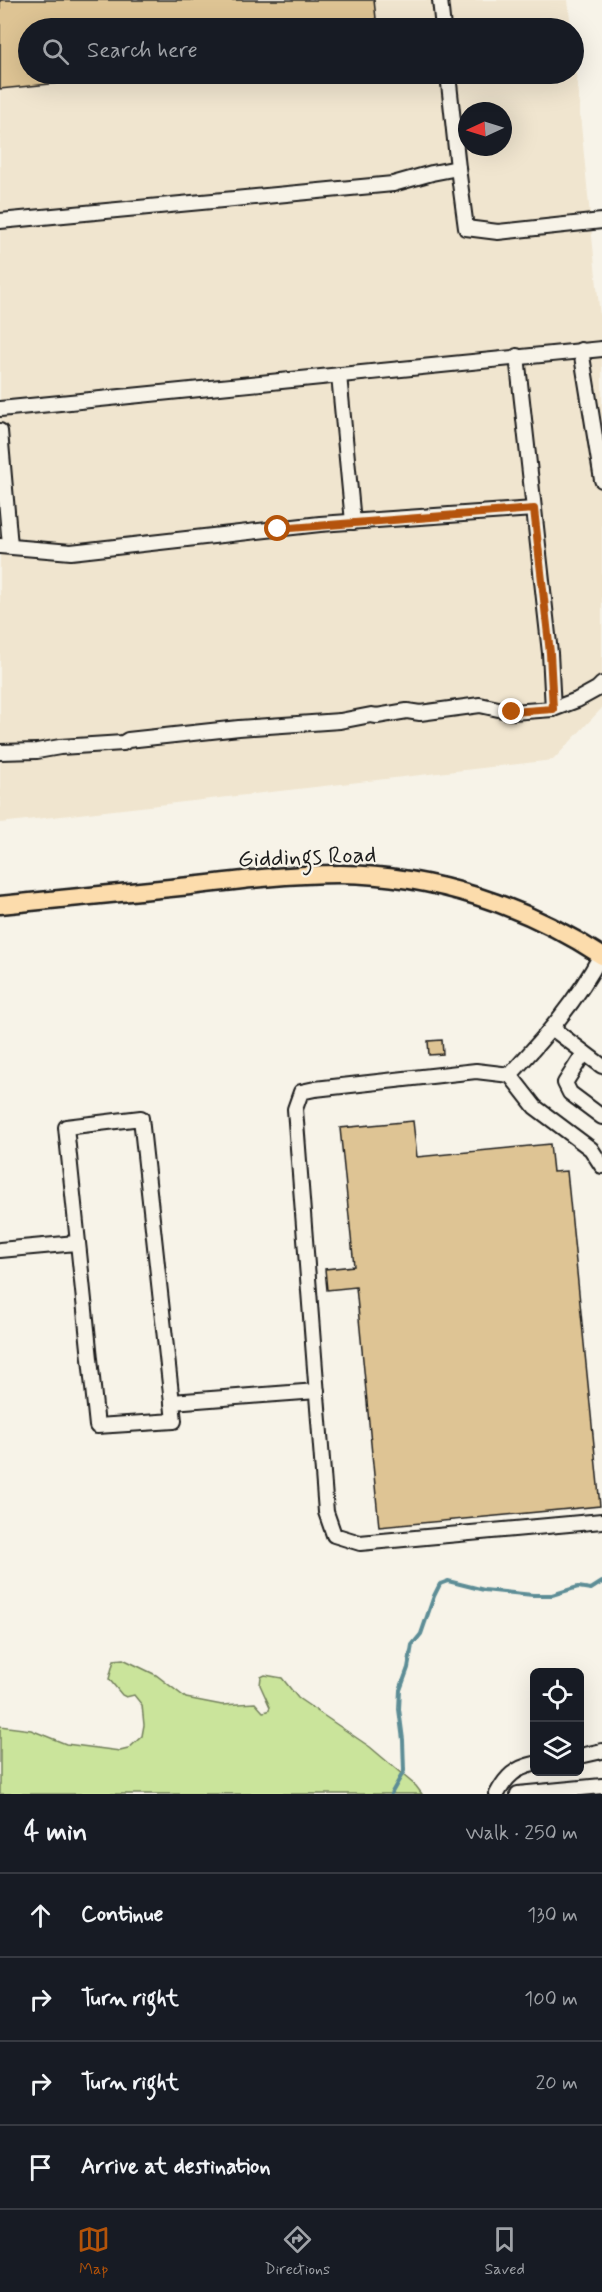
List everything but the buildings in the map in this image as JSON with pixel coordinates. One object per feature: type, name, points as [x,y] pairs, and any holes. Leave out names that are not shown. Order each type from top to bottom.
[{"type":"main road","name":"Giddings Road","points":[[0,905],[297,876],[380,876],[436,885],[491,900],[549,925],[602,955]]},
{"type":"lane","points":[[440,0],[443,18]]},
{"type":"lane","points":[[449,84],[466,228],[498,232],[602,220]]},
{"type":"lane","points":[[0,221],[393,184],[458,168]]},
{"type":"lane","points":[[0,409],[602,349]]},
{"type":"lane","points":[[581,350],[602,480]]},
{"type":"lane","points":[[517,357],[550,653],[553,709]]},
{"type":"lane","points":[[339,375],[353,522]]},
{"type":"lane","points":[[0,431],[5,546],[71,552],[353,522],[534,509]]},
{"type":"lane","points":[[0,752],[37,752],[60,747],[123,743],[128,740],[168,735],[340,721],[371,715],[407,711],[420,713],[480,705],[512,712],[553,709],[578,700],[602,684]]},
{"type":"lane","points":[[510,1075],[552,1029],[591,975],[602,955]]},
{"type":"lane","points":[[552,1029],[602,1066]]},
{"type":"lane","points":[[584,1053],[565,1083],[570,1093],[602,1117]]},
{"type":"lane","points":[[602,1166],[591,1149],[535,1107],[510,1075],[476,1071],[301,1092],[295,1109],[326,1512],[334,1535],[360,1543],[602,1521]]},
{"type":"lane","points":[[141,1118],[174,1421],[97,1426],[76,1243],[66,1127],[141,1118]]},
{"type":"lane","points":[[0,1251],[76,1243]]},
{"type":"lane","points":[[172,1402],[317,1391]]},
{"type":"lane","points":[[584,1755],[602,1751]]},
{"type":"lane","points":[[497,1794],[506,1778],[522,1767],[530,1765]]},
{"type":"lane","points":[[518,1794],[602,1786]]},
{"type":"shaded area","points":[[0,0],[568,0],[570,18],[18,18],[18,84],[577,84],[602,337],[602,708],[553,760],[0,823]]},
{"type":"green space","points":[[123,1659],[156,1675],[186,1698],[222,1705],[255,1703],[263,1712],[268,1711],[270,1707],[260,1685],[261,1677],[265,1675],[282,1678],[298,1698],[370,1747],[416,1786],[422,1794],[0,1794],[0,1726],[31,1730],[66,1744],[120,1751],[128,1749],[142,1736],[144,1725],[142,1705],[134,1695],[126,1697],[122,1695],[109,1679],[114,1660]]},
{"type":"waterway","points":[[391,1794],[404,1771],[399,1709],[400,1690],[408,1668],[412,1645],[421,1634],[440,1584],[448,1581],[484,1590],[552,1595],[578,1587],[591,1589],[602,1582]]},
{"type":"route","points":[[278,529],[534,509],[550,653],[553,709],[512,712]]}]
